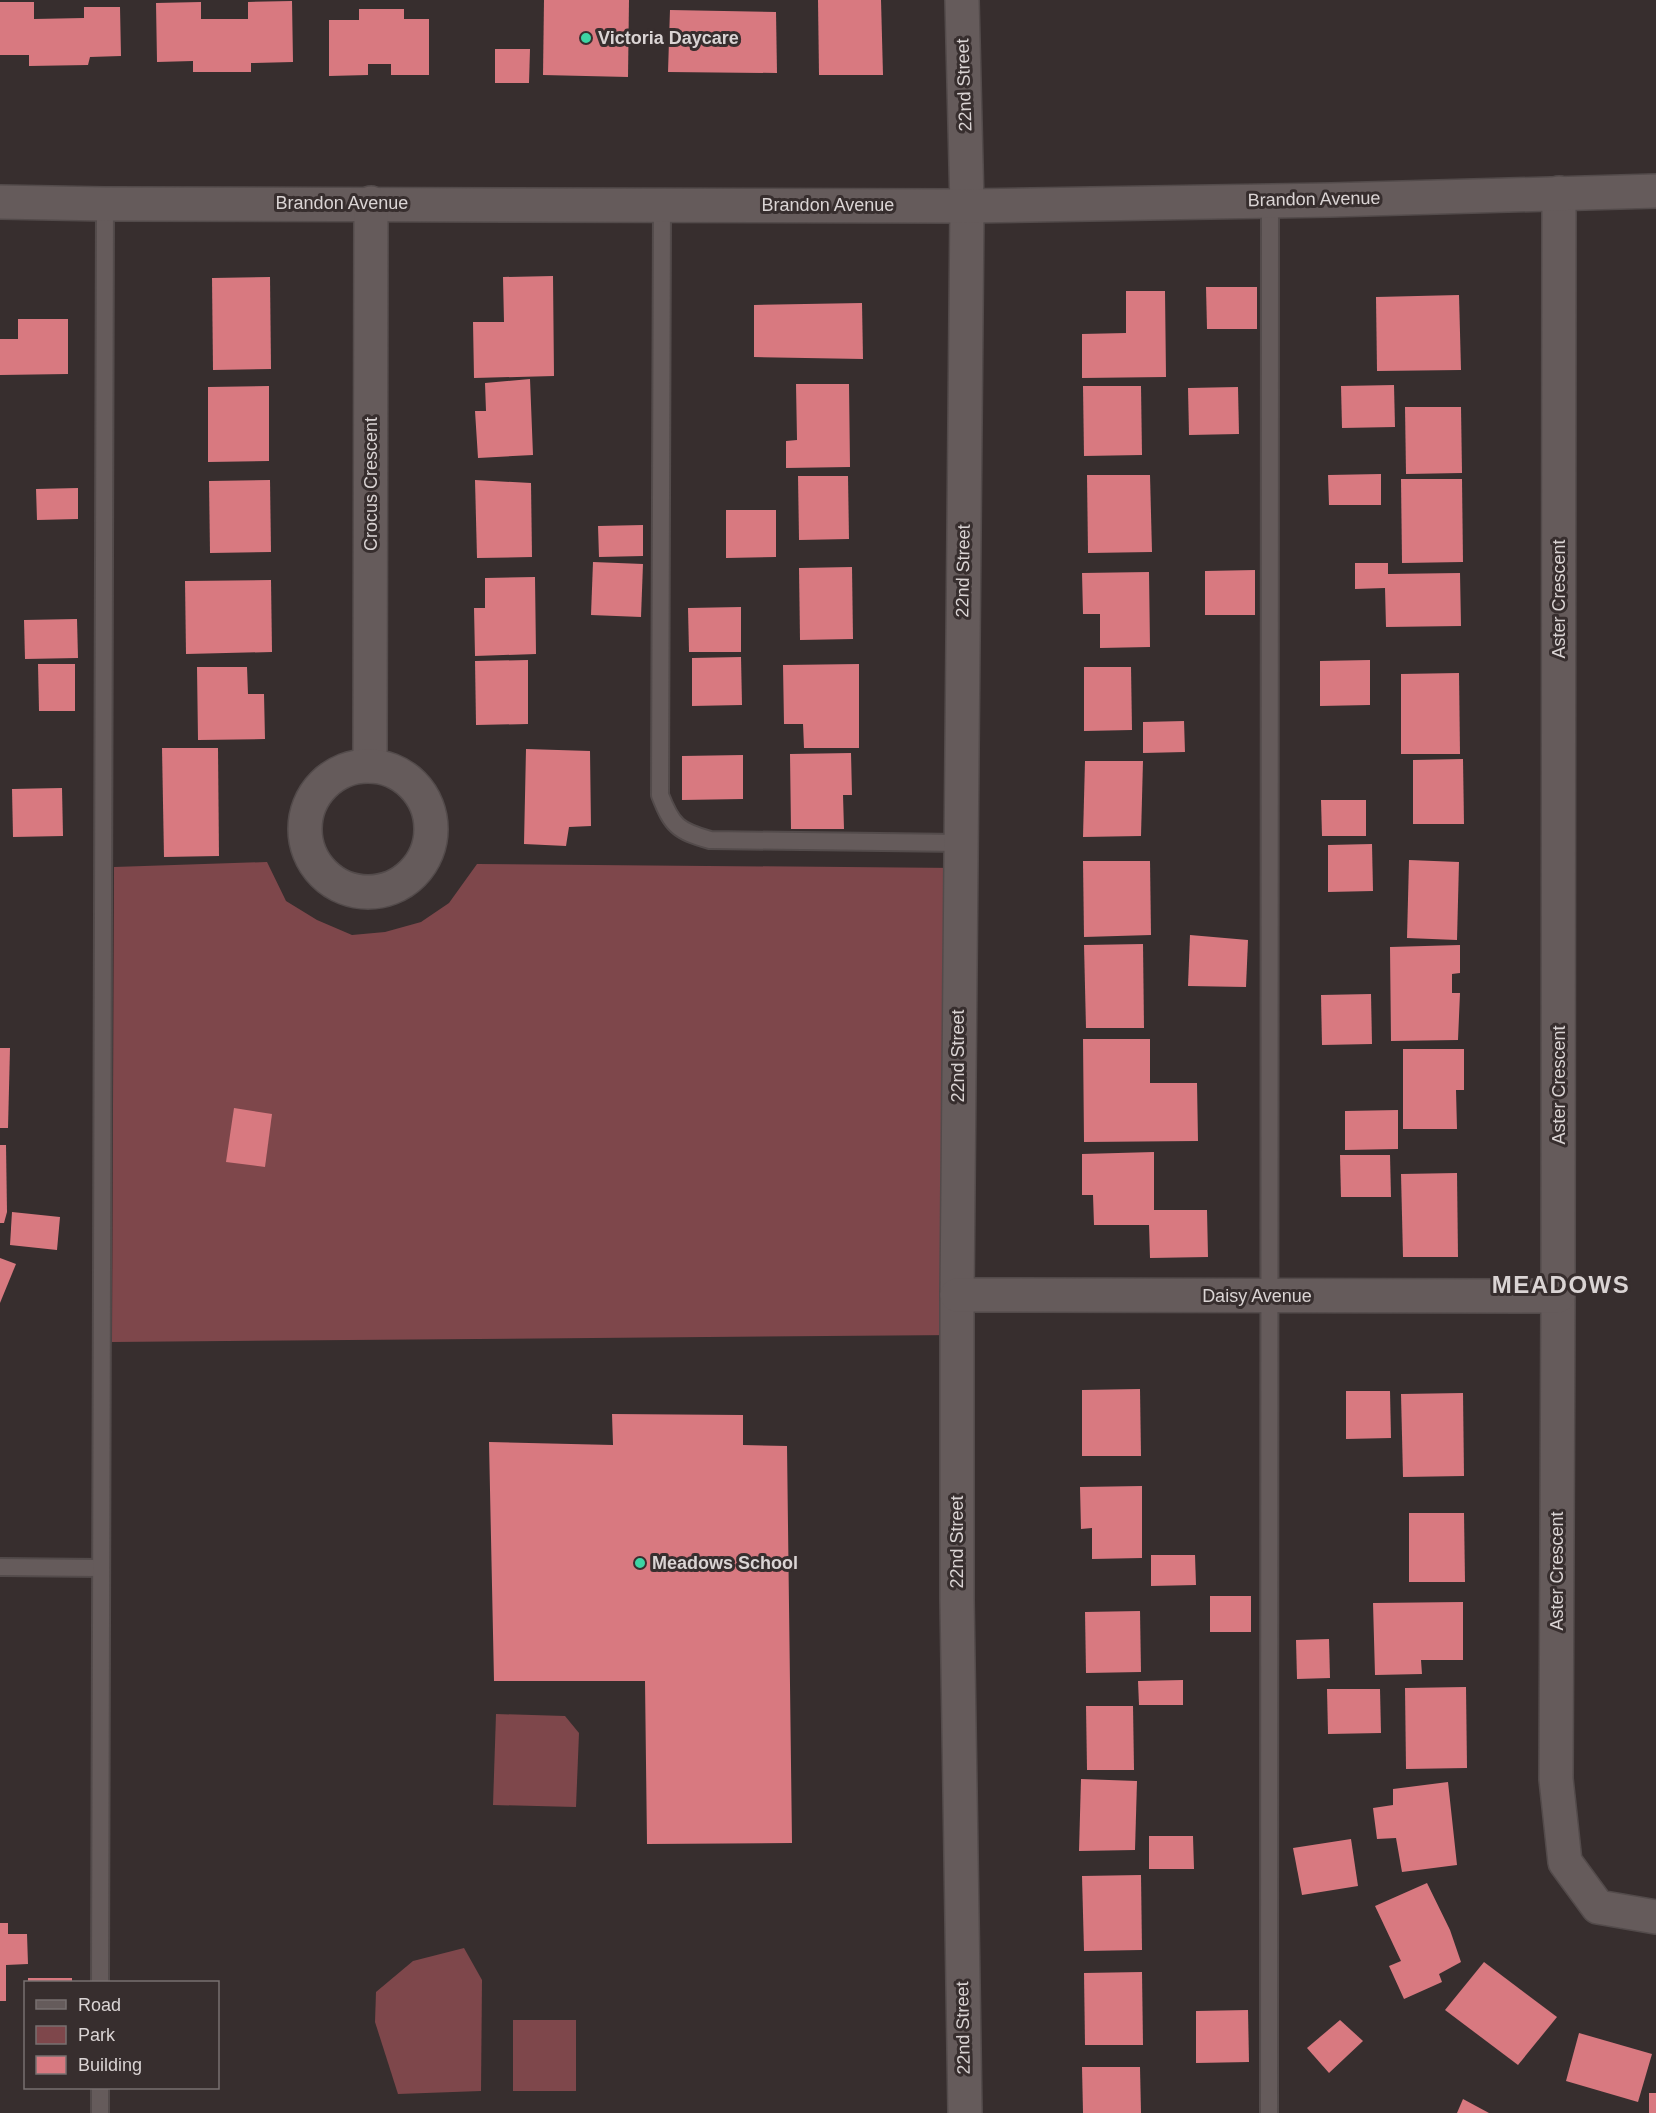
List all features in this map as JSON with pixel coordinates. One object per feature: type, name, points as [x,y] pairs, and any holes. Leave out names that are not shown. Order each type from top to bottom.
[{"type":"street","name":"22nd Street","points":[[962,0],[967,206],[960,843],[957,1599],[965,2113]]},
{"type":"street","name":"Brandon Avenue","points":[[0,202],[967,206],[1656,191]]},
{"type":"street","name":"Aster Crescent","points":[[1559,193],[1556,1779],[1565,1862],[1598,1907],[1656,1917]]},
{"type":"street","name":"Crocus Crescent","points":[[370,766],[371,203]]},
{"type":"street","name":"Daisy Avenue","points":[[957,1295],[1558,1296]]},
{"type":"lane","points":[[1269,2113],[1270,200]]},
{"type":"lane","points":[[100,1981],[105,204]]},
{"type":"lane","points":[[662,204],[660,795],[668,816],[685,833],[710,840],[960,843]]},
{"type":"lane","points":[[0,1567],[101,1568]]},
{"type":"lane","points":[[100,2089],[100,2113]]},
{"type":"green space","points":[[267,862],[286,901],[317,920],[352,935],[385,932],[421,922],[449,903],[477,864],[958,868],[958,1335],[112,1342],[114,867]]},
{"type":"green space","points":[[496,1714],[565,1716],[579,1733],[576,1807],[493,1805]]},
{"type":"green space","points":[[464,1948],[482,1980],[481,2091],[398,2094],[375,2022],[376,1992],[413,1961]]},
{"type":"green space","points":[[513,2020],[576,2020],[576,2091],[513,2091]]},
{"type":"building","name":"Victoria Daycare","points":[[544,0],[629,0],[628,77],[543,75]]},
{"type":"building","points":[[818,0],[881,0],[883,75],[819,75]]},
{"type":"building","points":[[292,1],[293,62],[251,63],[251,72],[193,72],[193,61],[157,62],[156,3],[201,2],[201,19],[248,19],[248,2]]},
{"type":"building","points":[[0,2],[34,2],[34,19],[84,18],[84,7],[120,7],[121,56],[90,57],[88,65],[29,66],[29,55],[0,55]]},
{"type":"building","points":[[359,9],[404,9],[404,19],[429,19],[429,75],[391,75],[391,64],[368,64],[368,75],[329,76],[329,20],[359,20]]},
{"type":"building","points":[[670,10],[776,12],[777,73],[668,72]]},
{"type":"building","points":[[495,49],[530,49],[529,83],[495,83]]},
{"type":"building","points":[[553,276],[554,376],[474,378],[473,322],[504,322],[503,277]]},
{"type":"building","points":[[270,277],[271,369],[213,370],[212,278]]},
{"type":"building","points":[[1206,287],[1257,287],[1257,329],[1207,329]]},
{"type":"building","points":[[1126,291],[1165,291],[1166,377],[1082,378],[1082,334],[1126,333]]},
{"type":"building","points":[[1459,295],[1461,370],[1377,371],[1376,297]]},
{"type":"building","points":[[862,303],[863,359],[754,357],[754,305]]},
{"type":"building","points":[[18,319],[68,319],[68,374],[0,375],[0,339],[18,339]]},
{"type":"building","points":[[530,379],[533,455],[478,458],[475,411],[486,411],[485,383]]},
{"type":"building","points":[[796,384],[849,384],[850,467],[786,468],[786,441],[797,440]]},
{"type":"building","points":[[1394,385],[1395,427],[1342,428],[1341,386]]},
{"type":"building","points":[[269,386],[269,461],[208,462],[208,387]]},
{"type":"building","points":[[1083,386],[1141,386],[1142,455],[1084,456]]},
{"type":"building","points":[[1238,387],[1239,434],[1189,435],[1188,388]]},
{"type":"building","points":[[1405,407],[1461,407],[1462,473],[1406,474]]},
{"type":"building","points":[[1381,474],[1381,505],[1329,505],[1328,475]]},
{"type":"building","points":[[1087,475],[1150,475],[1152,552],[1088,553]]},
{"type":"building","points":[[798,476],[848,476],[849,539],[799,540]]},
{"type":"building","points":[[1401,479],[1462,479],[1463,562],[1402,563]]},
{"type":"building","points":[[270,480],[271,552],[210,553],[209,481]]},
{"type":"building","points":[[475,480],[531,483],[532,557],[477,558]]},
{"type":"building","points":[[78,488],[78,519],[37,520],[36,489]]},
{"type":"building","points":[[726,510],[776,510],[776,557],[726,558]]},
{"type":"building","points":[[643,525],[643,556],[599,557],[598,526]]},
{"type":"building","points":[[593,562],[643,564],[641,617],[591,615]]},
{"type":"building","points":[[1355,563],[1388,563],[1388,574],[1460,573],[1461,626],[1386,627],[1385,588],[1355,589]]},
{"type":"building","points":[[852,567],[853,639],[800,640],[799,568]]},
{"type":"building","points":[[1255,570],[1255,615],[1205,615],[1205,571]]},
{"type":"building","points":[[1149,572],[1150,647],[1100,648],[1100,614],[1083,614],[1082,573]]},
{"type":"building","points":[[535,577],[536,654],[475,656],[474,608],[485,608],[485,578]]},
{"type":"building","points":[[271,580],[272,652],[186,654],[185,581]]},
{"type":"building","points":[[741,607],[741,652],[689,652],[688,608]]},
{"type":"building","points":[[77,619],[78,658],[25,659],[24,620]]},
{"type":"building","points":[[741,657],[742,705],[692,706],[692,658]]},
{"type":"building","points":[[528,660],[528,724],[476,725],[475,661]]},
{"type":"building","points":[[1370,660],[1370,705],[1320,706],[1320,661]]},
{"type":"building","points":[[38,664],[75,664],[75,711],[39,711]]},
{"type":"building","points":[[859,664],[859,748],[804,748],[803,724],[784,724],[783,665]]},
{"type":"building","points":[[197,667],[247,667],[248,694],[264,694],[265,739],[198,740]]},
{"type":"building","points":[[1084,667],[1131,667],[1132,730],[1084,731]]},
{"type":"building","points":[[1459,673],[1460,754],[1401,754],[1401,674]]},
{"type":"building","points":[[1184,721],[1185,752],[1143,753],[1143,722]]},
{"type":"building","points":[[162,748],[218,748],[219,856],[164,857]]},
{"type":"building","points":[[526,749],[590,751],[591,826],[569,827],[566,846],[524,844]]},
{"type":"building","points":[[851,753],[852,795],[843,795],[844,829],[791,829],[790,754]]},
{"type":"building","points":[[743,755],[743,799],[682,800],[682,756]]},
{"type":"building","points":[[1463,759],[1464,824],[1413,824],[1413,760]]},
{"type":"building","points":[[1085,761],[1143,761],[1141,836],[1083,837]]},
{"type":"building","points":[[62,788],[63,836],[13,837],[12,789]]},
{"type":"building","points":[[1321,800],[1366,800],[1366,836],[1322,836]]},
{"type":"building","points":[[1372,844],[1373,891],[1328,892],[1328,845]]},
{"type":"building","points":[[1409,860],[1459,862],[1457,940],[1407,938]]},
{"type":"building","points":[[1083,861],[1150,861],[1151,935],[1084,937]]},
{"type":"building","points":[[1190,935],[1248,940],[1246,987],[1188,986]]},
{"type":"building","points":[[1143,944],[1144,1028],[1086,1028],[1084,945]]},
{"type":"building","points":[[1460,945],[1460,973],[1452,974],[1452,993],[1460,993],[1458,1040],[1391,1041],[1390,947]]},
{"type":"building","points":[[1371,994],[1372,1044],[1322,1045],[1321,995]]},
{"type":"building","points":[[1083,1039],[1150,1039],[1150,1083],[1197,1083],[1198,1141],[1084,1142]]},
{"type":"building","points":[[0,1048],[10,1048],[8,1128],[0,1128]]},
{"type":"building","points":[[1403,1049],[1464,1049],[1464,1090],[1456,1090],[1457,1129],[1403,1129]]},
{"type":"building","points":[[234,1108],[272,1114],[265,1167],[226,1162]]},
{"type":"building","points":[[1398,1110],[1398,1149],[1345,1150],[1345,1111]]},
{"type":"building","points":[[0,1145],[6,1145],[7,1212],[4,1223],[0,1223]]},
{"type":"building","points":[[1154,1152],[1154,1210],[1207,1210],[1208,1257],[1150,1258],[1149,1225],[1094,1225],[1093,1195],[1082,1195],[1082,1154]]},
{"type":"building","points":[[1340,1155],[1390,1155],[1391,1197],[1341,1197]]},
{"type":"building","points":[[1457,1173],[1458,1257],[1403,1257],[1401,1174]]},
{"type":"building","points":[[12,1212],[60,1217],[57,1250],[10,1245]]},
{"type":"building","points":[[0,1258],[16,1264],[0,1303]]},
{"type":"building","points":[[1140,1389],[1141,1456],[1082,1456],[1082,1390]]},
{"type":"building","points":[[1346,1391],[1390,1391],[1391,1438],[1346,1439]]},
{"type":"building","points":[[1463,1393],[1464,1476],[1403,1477],[1401,1394]]},
{"type":"building","name":"Meadows School","points":[[612,1414],[743,1415],[743,1445],[787,1446],[792,1843],[647,1844],[645,1681],[494,1681],[489,1442],[613,1445]]},
{"type":"building","points":[[1142,1486],[1142,1558],[1092,1559],[1092,1528],[1081,1529],[1080,1487]]},
{"type":"building","points":[[1409,1513],[1464,1513],[1465,1582],[1409,1582]]},
{"type":"building","points":[[1151,1555],[1195,1555],[1196,1585],[1151,1586]]},
{"type":"building","points":[[1210,1596],[1251,1596],[1251,1632],[1210,1632]]},
{"type":"building","points":[[1463,1602],[1463,1660],[1421,1660],[1422,1674],[1375,1675],[1373,1603]]},
{"type":"building","points":[[1140,1611],[1141,1672],[1086,1673],[1085,1612]]},
{"type":"building","points":[[1329,1639],[1330,1678],[1297,1679],[1296,1640]]},
{"type":"building","points":[[1183,1680],[1183,1705],[1139,1705],[1138,1681]]},
{"type":"building","points":[[1466,1687],[1467,1768],[1406,1769],[1405,1688]]},
{"type":"building","points":[[1327,1689],[1380,1689],[1381,1733],[1328,1734]]},
{"type":"building","points":[[1086,1706],[1133,1706],[1134,1770],[1087,1770]]},
{"type":"building","points":[[1081,1779],[1137,1781],[1135,1850],[1079,1851]]},
{"type":"building","points":[[1448,1782],[1457,1865],[1402,1872],[1396,1838],[1377,1839],[1373,1808],[1393,1805],[1393,1789]]},
{"type":"building","points":[[1149,1836],[1193,1836],[1194,1869],[1149,1869]]},
{"type":"building","points":[[1351,1839],[1358,1886],[1302,1895],[1293,1848]]},
{"type":"building","points":[[1141,1875],[1142,1950],[1084,1951],[1082,1876]]},
{"type":"building","points":[[1427,1883],[1450,1930],[1461,1962],[1439,1974],[1442,1982],[1404,1999],[1389,1966],[1401,1961],[1375,1906]]},
{"type":"building","points":[[0,1923],[8,1923],[8,1934],[27,1934],[28,1964],[6,1965],[6,2001],[0,2001]]},
{"type":"building","points":[[1484,1962],[1557,2017],[1518,2065],[1445,2010]]},
{"type":"building","points":[[1142,1972],[1143,2045],[1085,2045],[1084,1973]]},
{"type":"building","points":[[28,1978],[72,1978],[72,1981],[28,1981]]},
{"type":"building","points":[[1248,2010],[1249,2062],[1196,2063],[1196,2011]]},
{"type":"building","points":[[1340,2020],[1363,2041],[1329,2073],[1307,2048]]},
{"type":"building","points":[[1579,2033],[1652,2054],[1638,2102],[1566,2081]]},
{"type":"building","points":[[1082,2067],[1140,2067],[1141,2113],[1083,2113]]},
{"type":"building","points":[[1649,2093],[1656,2093],[1656,2113],[1649,2113]]},
{"type":"building","points":[[1463,2099],[1489,2113],[1457,2113]]},
{"type":"place","name":"Victoria Daycare","points":[[586,38]]},
{"type":"place","name":"Meadows School","points":[[640,1563]]},
{"type":"district","name":"MEADOWS","points":[[1561,1285]]}]
